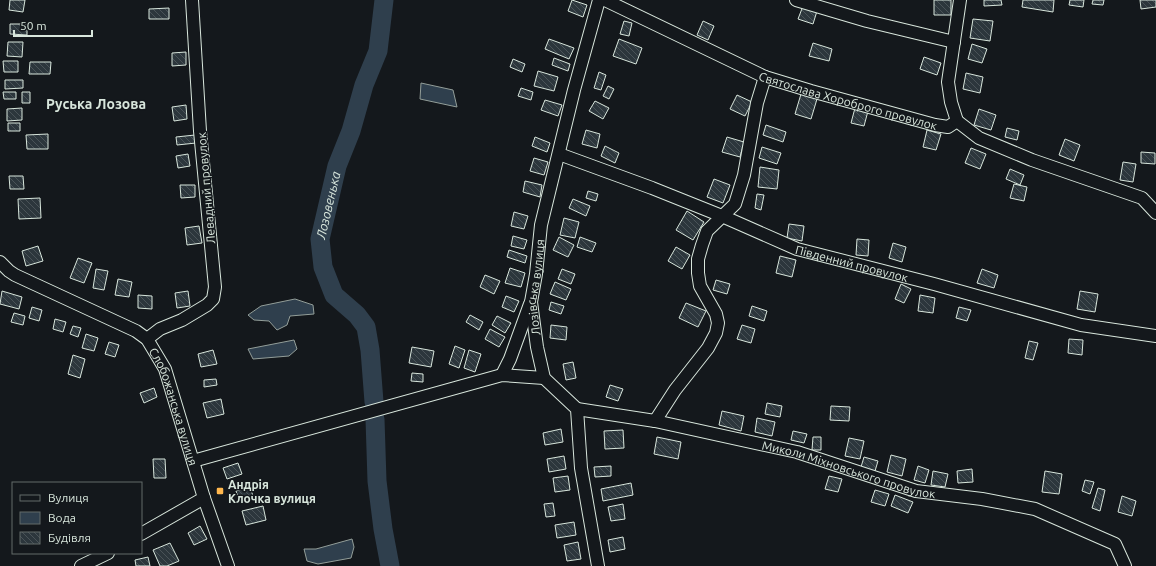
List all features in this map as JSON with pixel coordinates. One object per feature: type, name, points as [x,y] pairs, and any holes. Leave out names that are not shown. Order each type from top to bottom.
[{"type":"street","name":"Левадний провулок","points":[[147,339],[160,329],[182,320],[208,305],[213,299],[215,287],[200,123],[192,0]]},
{"type":"street","name":"Лозівська вулиця","points":[[544,378],[537,347],[531,302],[536,274],[541,225],[574,90],[599,0]]},
{"type":"street","name":"Святослава Хороброго провулок","points":[[605,0],[765,77],[935,125],[948,127],[957,121]]},
{"type":"street","points":[[796,0],[867,21],[954,42]]},
{"type":"street","points":[[960,0],[948,82],[951,102],[957,121],[978,138],[1032,160],[1142,198],[1156,213]]},
{"type":"street","points":[[655,422],[675,390],[708,348],[716,333],[718,323],[716,314],[700,286],[698,266],[702,244],[707,231],[735,204],[744,175],[757,103],[765,77]]},
{"type":"street","name":"Південний провулок","points":[[559,154],[722,216],[797,249],[934,284],[1081,325],[1156,336]]},
{"type":"street","name":"Слобожанська вулиця","points":[[0,262],[9,272],[136,331],[147,339],[165,369],[176,401],[204,498],[228,566]]},
{"type":"street","points":[[502,375],[510,359],[531,302]]},
{"type":"street","points":[[193,461],[502,375],[544,378],[577,409],[581,468],[598,566]]},
{"type":"street","name":"Миколи Міхновського провулок","points":[[577,409],[655,422],[797,452],[916,491],[982,499],[1036,509],[1115,544],[1125,566]]},
{"type":"street","points":[[142,533],[204,498]]},
{"type":"street","points":[[81,566],[106,554]]},
{"type":"water","points":[[421,83],[453,90],[457,107],[420,99]]},
{"type":"water","points":[[295,299],[313,305],[314,314],[290,316],[287,325],[277,330],[269,321],[254,320],[248,315],[261,306]]},
{"type":"water","points":[[294,340],[297,349],[289,356],[253,359],[248,349]]},
{"type":"water","points":[[352,539],[354,547],[351,558],[318,564],[307,561],[304,549],[316,549]]},
{"type":"building","points":[[10,0],[25,0],[23,12],[9,10]]},
{"type":"building","points":[[572,0],[587,5],[583,17],[568,11]]},
{"type":"building","points":[[934,0],[951,0],[951,15],[934,15]]},
{"type":"building","points":[[984,0],[1001,0],[1002,5],[984,6]]},
{"type":"building","points":[[1023,0],[1054,0],[1053,12],[1022,7]]},
{"type":"building","points":[[1070,0],[1084,0],[1083,7],[1069,5]]},
{"type":"building","points":[[1093,0],[1104,0],[1103,5],[1092,4]]},
{"type":"building","points":[[1140,0],[1156,0],[1156,7],[1141,9]]},
{"type":"building","points":[[803,6],[817,11],[813,24],[798,19]]},
{"type":"building","points":[[169,8],[169,19],[149,19],[149,9]]},
{"type":"building","points":[[973,19],[993,21],[990,41],[970,38]]},
{"type":"building","points":[[624,21],[632,23],[629,36],[620,34]]},
{"type":"building","points":[[703,21],[714,26],[708,40],[697,35]]},
{"type":"building","points":[[10,24],[27,24],[27,35],[10,34]]},
{"type":"building","points":[[549,39],[574,48],[569,59],[545,49]]},
{"type":"building","points":[[619,39],[642,48],[636,64],[613,56]]},
{"type":"building","points":[[8,42],[23,42],[22,57],[7,56]]},
{"type":"building","points":[[813,43],[832,49],[829,61],[809,56]]},
{"type":"building","points":[[972,44],[987,49],[982,63],[968,59]]},
{"type":"building","points":[[186,52],[186,65],[172,66],[172,53]]},
{"type":"building","points":[[924,57],[941,63],[937,75],[920,69]]},
{"type":"building","points":[[554,58],[570,64],[568,71],[552,65]]},
{"type":"building","points":[[513,59],[525,64],[522,72],[510,67]]},
{"type":"building","points":[[3,61],[18,61],[18,72],[4,72]]},
{"type":"building","points":[[30,62],[51,62],[50,74],[29,74]]},
{"type":"building","points":[[538,71],[558,77],[554,91],[534,86]]},
{"type":"building","points":[[599,72],[606,75],[601,90],[594,88]]},
{"type":"building","points":[[966,73],[983,77],[980,93],[963,89]]},
{"type":"building","points":[[5,80],[23,80],[23,88],[5,89]]},
{"type":"building","points":[[608,86],[614,89],[609,99],[603,96]]},
{"type":"building","points":[[521,88],[533,92],[531,100],[518,96]]},
{"type":"building","points":[[3,92],[16,92],[16,99],[4,99]]},
{"type":"building","points":[[22,92],[30,92],[30,103],[22,103]]},
{"type":"building","points":[[801,94],[817,99],[811,119],[795,114]]},
{"type":"building","points":[[737,95],[752,102],[745,116],[730,109]]},
{"type":"building","points":[[545,100],[562,105],[558,116],[541,110]]},
{"type":"building","points":[[595,101],[609,108],[603,119],[589,111]]},
{"type":"building","points":[[186,105],[187,119],[174,121],[172,107]]},
{"type":"building","points":[[22,108],[22,120],[7,121],[7,109]]},
{"type":"building","points":[[855,108],[868,111],[864,126],[851,123]]},
{"type":"building","points":[[979,109],[996,115],[991,130],[974,125]]},
{"type":"building","points":[[8,123],[20,123],[20,131],[8,131]]},
{"type":"building","points":[[766,125],[786,132],[783,142],[763,135]]},
{"type":"building","points":[[1007,128],[1019,131],[1017,140],[1005,137]]},
{"type":"building","points":[[586,130],[600,134],[597,148],[582,144]]},
{"type":"building","points":[[927,130],[941,134],[936,150],[923,147]]},
{"type":"building","points":[[48,134],[48,149],[27,149],[26,135]]},
{"type":"building","points":[[195,135],[196,143],[177,145],[176,137]]},
{"type":"building","points":[[535,137],[550,143],[547,152],[532,146]]},
{"type":"building","points":[[727,137],[744,142],[740,157],[722,152]]},
{"type":"building","points":[[1065,139],[1080,145],[1074,161],[1059,155]]},
{"type":"building","points":[[605,146],[619,153],[615,163],[601,156]]},
{"type":"building","points":[[762,147],[781,153],[777,164],[759,158]]},
{"type":"building","points":[[971,148],[986,154],[980,169],[965,163]]},
{"type":"building","points":[[1141,152],[1155,153],[1155,164],[1141,163]]},
{"type":"building","points":[[188,154],[190,166],[178,168],[176,156]]},
{"type":"building","points":[[534,158],[548,162],[544,175],[530,171]]},
{"type":"building","points":[[1123,162],[1136,164],[1133,182],[1120,180]]},
{"type":"building","points":[[760,167],[779,170],[777,189],[758,187]]},
{"type":"building","points":[[1010,169],[1024,175],[1020,185],[1006,179]]},
{"type":"building","points":[[9,176],[23,176],[24,189],[10,189]]},
{"type":"building","points":[[714,179],[730,185],[723,203],[707,197]]},
{"type":"building","points":[[525,181],[542,185],[540,197],[523,192]]},
{"type":"building","points":[[1014,184],[1027,187],[1024,201],[1010,198]]},
{"type":"building","points":[[180,185],[195,185],[195,197],[181,198]]},
{"type":"building","points":[[588,191],[598,194],[596,201],[586,198]]},
{"type":"building","points":[[757,194],[764,195],[761,210],[755,208]]},
{"type":"building","points":[[40,198],[41,218],[19,219],[18,199]]},
{"type":"building","points":[[573,199],[590,206],[586,216],[569,208]]},
{"type":"building","points":[[687,211],[704,222],[693,240],[676,230]]},
{"type":"building","points":[[514,212],[528,216],[524,229],[511,226]]},
{"type":"building","points":[[564,218],[579,222],[575,238],[560,235]]},
{"type":"building","points":[[789,224],[804,226],[802,241],[787,238]]},
{"type":"building","points":[[199,226],[202,243],[187,245],[185,228]]},
{"type":"building","points":[[513,236],[527,240],[524,249],[511,246]]},
{"type":"building","points":[[559,237],[574,245],[568,257],[553,250]]},
{"type":"building","points":[[580,237],[596,243],[592,252],[577,247]]},
{"type":"building","points":[[857,239],[869,240],[868,256],[856,255]]},
{"type":"building","points":[[893,243],[906,247],[902,262],[889,258]]},
{"type":"building","points":[[38,246],[43,261],[26,266],[22,251]]},
{"type":"building","points":[[676,247],[690,255],[682,269],[668,261]]},
{"type":"building","points":[[509,250],[527,256],[525,263],[507,257]]},
{"type":"building","points":[[780,256],[796,260],[792,277],[776,273]]},
{"type":"building","points":[[78,258],[92,263],[84,283],[70,278]]},
{"type":"building","points":[[510,268],[525,273],[521,287],[505,283]]},
{"type":"building","points":[[96,269],[108,271],[104,290],[93,288]]},
{"type":"building","points":[[562,269],[575,274],[571,284],[558,279]]},
{"type":"building","points":[[982,269],[998,275],[994,288],[977,283]]},
{"type":"building","points":[[485,275],[500,281],[494,294],[480,287]]},
{"type":"building","points":[[118,279],[132,282],[129,297],[115,295]]},
{"type":"building","points":[[716,280],[730,284],[727,294],[713,290]]},
{"type":"building","points":[[555,282],[571,289],[566,300],[550,294]]},
{"type":"building","points":[[901,284],[911,289],[904,303],[895,299]]},
{"type":"building","points":[[2,291],[22,297],[19,309],[0,304]]},
{"type":"building","points":[[188,291],[190,306],[177,308],[175,293]]},
{"type":"building","points":[[1080,291],[1098,294],[1095,312],[1077,309]]},
{"type":"building","points":[[138,295],[152,296],[152,309],[138,308]]},
{"type":"building","points":[[920,295],[935,298],[933,313],[918,311]]},
{"type":"building","points":[[506,296],[519,301],[514,312],[502,307]]},
{"type":"building","points":[[551,302],[564,306],[561,314],[549,310]]},
{"type":"building","points":[[686,303],[706,311],[698,327],[679,318]]},
{"type":"building","points":[[752,306],[767,311],[764,321],[749,316]]},
{"type":"building","points":[[32,307],[42,310],[39,321],[29,318]]},
{"type":"building","points":[[959,307],[971,310],[967,321],[956,318]]},
{"type":"building","points":[[14,313],[25,316],[23,325],[11,322]]},
{"type":"building","points":[[470,315],[483,322],[479,330],[466,322]]},
{"type":"building","points":[[497,316],[511,323],[505,333],[492,325]]},
{"type":"building","points":[[55,319],[66,322],[63,332],[53,329]]},
{"type":"building","points":[[551,325],[567,327],[566,340],[550,338]]},
{"type":"building","points":[[742,325],[755,329],[751,343],[737,339]]},
{"type":"building","points":[[73,326],[81,328],[78,337],[70,334]]},
{"type":"building","points":[[490,329],[505,337],[499,347],[485,339]]},
{"type":"building","points":[[86,334],[98,338],[94,351],[82,348]]},
{"type":"building","points":[[1069,339],[1083,340],[1082,355],[1068,353]]},
{"type":"building","points":[[1029,341],[1038,343],[1033,360],[1025,358]]},
{"type":"building","points":[[109,342],[119,345],[115,357],[105,354]]},
{"type":"building","points":[[455,346],[465,350],[459,368],[449,364]]},
{"type":"building","points":[[412,347],[434,351],[431,367],[409,363]]},
{"type":"building","points":[[213,350],[217,364],[201,367],[198,354]]},
{"type":"building","points":[[469,350],[481,354],[475,372],[464,368]]},
{"type":"building","points":[[73,355],[85,359],[80,378],[68,374]]},
{"type":"building","points":[[573,362],[576,378],[566,380],[563,364]]},
{"type":"building","points":[[412,373],[423,374],[423,382],[411,381]]},
{"type":"building","points":[[216,379],[217,385],[204,387],[204,380]]},
{"type":"building","points":[[610,385],[623,389],[618,401],[606,397]]},
{"type":"building","points":[[154,388],[157,397],[144,403],[140,393]]},
{"type":"building","points":[[221,399],[224,414],[207,418],[203,403]]},
{"type":"building","points":[[767,403],[782,406],[780,417],[765,414]]},
{"type":"building","points":[[831,406],[850,407],[849,421],[830,420]]},
{"type":"building","points":[[722,411],[744,416],[741,431],[719,425]]},
{"type":"building","points":[[757,418],[775,422],[772,436],[755,432]]},
{"type":"building","points":[[561,429],[563,442],[545,445],[543,433]]},
{"type":"building","points":[[623,430],[624,448],[605,449],[604,431]]},
{"type":"building","points":[[793,431],[807,434],[804,443],[791,440]]},
{"type":"building","points":[[657,437],[681,442],[678,459],[654,454]]},
{"type":"building","points":[[813,437],[821,437],[821,450],[812,450]]},
{"type":"building","points":[[849,438],[864,441],[860,459],[845,456]]},
{"type":"building","points":[[891,455],[906,459],[902,476],[887,472]]},
{"type":"building","points":[[564,456],[566,469],[549,472],[547,459]]},
{"type":"building","points":[[864,457],[878,461],[875,471],[861,467]]},
{"type":"building","points":[[153,459],[165,459],[166,478],[154,478]]},
{"type":"building","points":[[238,463],[242,474],[227,479],[223,468]]},
{"type":"building","points":[[611,466],[611,476],[595,477],[594,467]]},
{"type":"building","points":[[918,466],[929,470],[925,483],[914,480]]},
{"type":"building","points":[[972,469],[973,482],[958,483],[957,471]]},
{"type":"building","points":[[933,471],[948,474],[945,487],[931,485]]},
{"type":"building","points":[[1045,471],[1062,474],[1059,494],[1042,492]]},
{"type":"building","points":[[568,476],[570,490],[555,492],[553,478]]},
{"type":"building","points":[[829,476],[842,479],[838,492],[825,489]]},
{"type":"building","points":[[1085,480],[1094,482],[1090,494],[1082,491]]},
{"type":"building","points":[[631,483],[633,495],[603,501],[601,489]]},
{"type":"building","points":[[250,487],[254,499],[240,503],[236,491]]},
{"type":"building","points":[[1098,488],[1105,490],[1100,511],[1092,508]]},
{"type":"building","points":[[875,490],[889,494],[885,506],[871,502]]},
{"type":"building","points":[[895,495],[913,502],[908,513],[891,506]]},
{"type":"building","points":[[1122,496],[1136,501],[1132,516],[1118,512]]},
{"type":"building","points":[[553,503],[555,516],[546,517],[544,504]]},
{"type":"building","points":[[623,504],[625,519],[611,521],[608,507]]},
{"type":"building","points":[[263,506],[266,520],[246,525],[242,511]]},
{"type":"building","points":[[574,522],[576,535],[557,538],[555,525]]},
{"type":"building","points":[[200,526],[207,539],[194,545],[188,533]]},
{"type":"building","points":[[623,537],[625,549],[610,552],[608,540]]},
{"type":"building","points":[[578,542],[581,559],[567,561],[564,545]]},
{"type":"building","points":[[170,543],[179,561],[167,566],[160,566],[153,550]]},
{"type":"building","points":[[148,557],[150,566],[136,566],[135,560]]},
{"type":"waterway","name":"Лозовенька","points":[[374,402],[370,350],[366,327],[357,315],[334,295],[323,267],[320,239],[337,166],[351,131],[364,85],[378,51],[384,0]]},
{"type":"waterway","name":"Лозовенька","points":[[375,419],[377,481],[383,529],[390,566]]},
{"type":"place","name":"Андрія Клочка вулиця","points":[[220,491]]},
{"type":"district","name":"Руська Лозова","points":[[96,104]]}]
